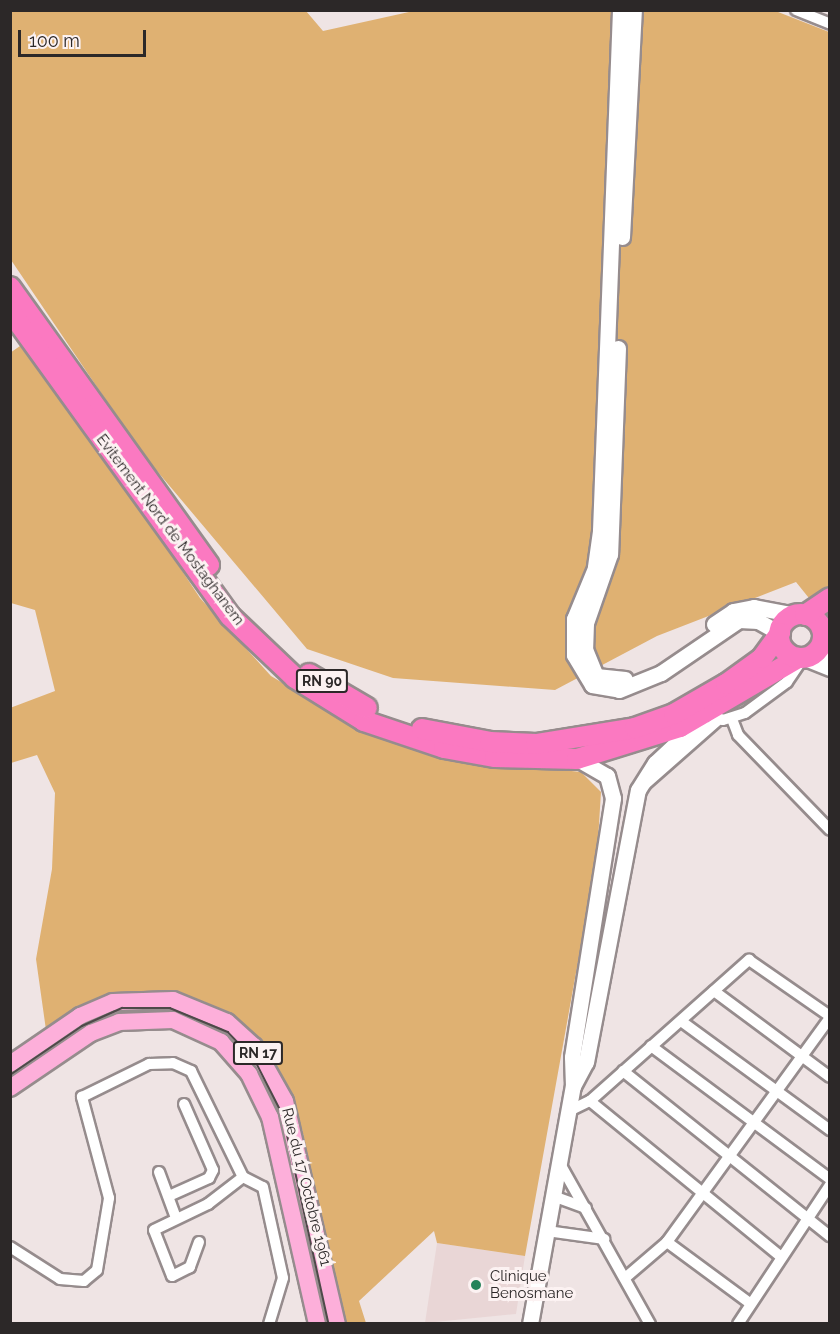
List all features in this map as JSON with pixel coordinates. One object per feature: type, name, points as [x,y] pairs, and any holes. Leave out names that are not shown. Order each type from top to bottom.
[{"type":"highway","name":"Evitement Nord de Mostaghanem","points":[[10,287],[247,618],[305,671],[363,706],[403,724],[490,742],[601,736],[674,714],[762,658],[780,633]]},
{"type":"highway","name":"Evitement Nord de Mostaghanem","points":[[10,311],[230,616],[295,678],[364,721],[434,745],[495,757],[577,759],[647,740],[710,715],[802,658]]},
{"type":"highway","points":[[800,615],[816,620],[826,640],[802,658],[783,649],[780,633],[800,615],[830,598]]},
{"type":"main road","name":"Rue du 17 Octobre 1961","points":[[10,1064],[80,1016],[120,1001],[173,1000],[227,1022],[262,1057],[285,1101],[337,1323]]},
{"type":"main road","name":"Rue du 17 Octobre 1961","points":[[10,1088],[91,1033],[119,1022],[173,1020],[221,1042],[249,1074],[270,1117],[317,1323]]},
{"type":"street","points":[[620,10],[600,531],[595,568],[574,619],[574,655],[592,685],[620,690],[661,673],[740,620],[758,621],[780,633]]},
{"type":"street","points":[[634,10],[611,540],[586,623],[585,659],[596,675],[620,680],[652,667],[733,611],[754,607],[800,615]]},
{"type":"street","points":[[796,10],[830,24]]},
{"type":"street","points":[[573,1086],[586,1062],[638,790],[655,763],[710,715],[732,719],[788,682],[802,658],[830,668]]},
{"type":"street","points":[[732,719],[738,735],[830,830]]},
{"type":"street","points":[[528,1323],[547,1232],[557,1159],[573,1086],[572,1057],[613,798],[607,776],[577,759]]},
{"type":"street","points":[[613,798],[638,790]]},
{"type":"street","points":[[567,1112],[590,1101],[749,960],[830,1017],[667,1242],[625,1278]]},
{"type":"street","points":[[714,991],[830,1077]]},
{"type":"street","points":[[681,1021],[830,1130]]},
{"type":"street","points":[[651,1046],[830,1179]]},
{"type":"street","points":[[10,1247],[60,1279],[84,1281],[97,1270],[109,1198],[82,1097],[149,1064],[172,1063],[191,1071],[243,1177],[262,1187],[283,1278],[268,1323]]},
{"type":"street","points":[[623,1071],[830,1236]]},
{"type":"street","points":[[590,1101],[781,1257]]},
{"type":"street","points":[[168,1196],[209,1178],[213,1170],[184,1104]]},
{"type":"street","points":[[557,1159],[650,1323]]},
{"type":"street","points":[[159,1172],[176,1218]]},
{"type":"street","points":[[199,1242],[190,1267],[172,1276],[154,1230],[208,1204],[243,1177]]},
{"type":"street","points":[[738,1323],[830,1185]]},
{"type":"street","points":[[553,1196],[586,1208]]},
{"type":"street","points":[[547,1232],[604,1239]]},
{"type":"street","points":[[667,1242],[751,1304]]},
{"type":"shaded area","points":[[418,10],[773,10],[829,32],[829,623],[796,582],[657,636],[555,690],[393,678],[307,649],[141,452],[11,260],[10,11],[306,11],[323,31]]},
{"type":"shaded area","points":[[20,346],[110,462],[200,598],[271,676],[356,727],[458,759],[581,772],[601,792],[597,856],[525,1256],[437,1243],[434,1231],[359,1301],[366,1323],[345,1323],[302,1129],[290,1094],[259,1042],[205,1002],[167,992],[109,996],[46,1030],[36,959],[52,869],[55,793],[37,755],[11,763],[10,708],[55,691],[35,610],[11,603],[10,353]]},
{"type":"shaded area","name":"Clinique Benosmane","points":[[437,1243],[525,1256],[516,1314],[425,1323]]},
{"type":"tram line","points":[[10,1075],[82,1026],[122,1008],[170,1008],[228,1032],[255,1060],[283,1115],[329,1324]]},
{"type":"place","name":"Clinique Benosmane","points":[[476,1285]]}]
